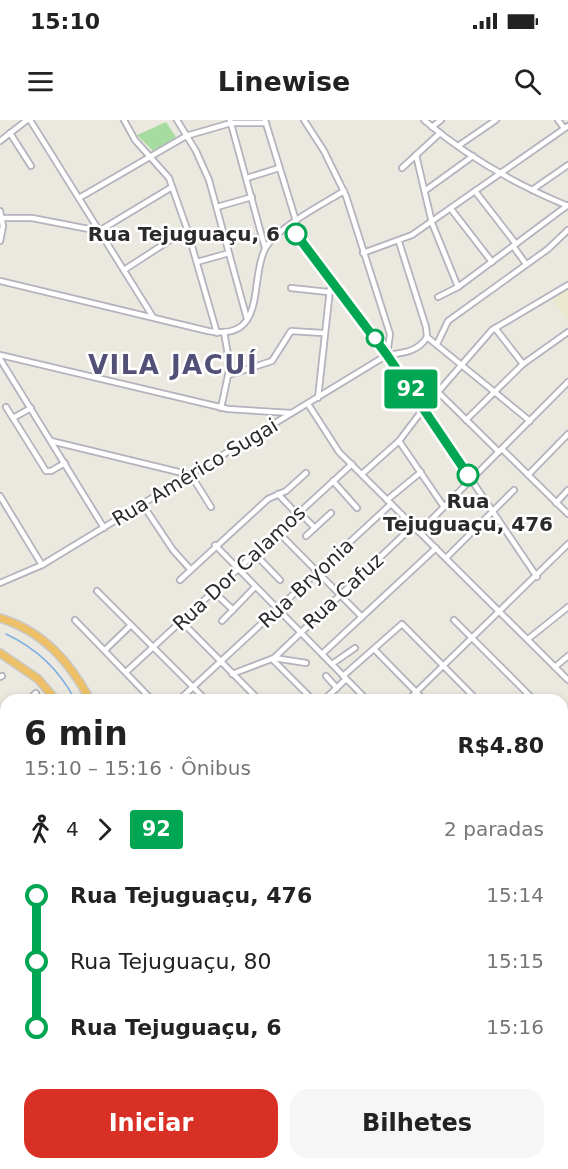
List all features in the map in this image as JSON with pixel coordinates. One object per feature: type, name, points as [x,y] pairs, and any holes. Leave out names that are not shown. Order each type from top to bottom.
[{"type":"highway","points":[[0,618],[29,630],[57,652],[86,694]]},
{"type":"highway","points":[[0,653],[38,679],[51,694]]},
{"type":"street","points":[[0,141],[28,120],[153,318]]},
{"type":"street","points":[[124,120],[148,156],[160,166],[172,187],[187,229],[217,333]]},
{"type":"street","points":[[177,120],[203,163],[247,319]]},
{"type":"street","points":[[304,120],[324,151],[344,190],[390,334],[387,355]]},
{"type":"street","points":[[424,120],[472,156],[532,190],[568,205]]},
{"type":"street","points":[[432,127],[441,120]]},
{"type":"street","points":[[458,146],[496,120]]},
{"type":"street","points":[[363,253],[399,242],[432,223],[500,172],[566,127],[558,120]]},
{"type":"street","points":[[79,198],[186,136],[231,121],[266,122],[296,221]]},
{"type":"street","points":[[0,281],[217,333],[237,328],[247,319],[255,306],[265,248],[231,121]]},
{"type":"street","points":[[10,133],[31,166]]},
{"type":"street","points":[[402,168],[440,133]]},
{"type":"street","points":[[416,155],[432,223],[458,287]]},
{"type":"street","points":[[426,190],[472,156]]},
{"type":"street","points":[[532,190],[568,165]]},
{"type":"street","points":[[247,178],[279,168]]},
{"type":"street","points":[[2,218],[24,218],[99,231],[172,187]]},
{"type":"street","points":[[265,248],[296,221],[344,190]]},
{"type":"street","points":[[475,191],[515,245],[526,264]]},
{"type":"street","points":[[217,207],[252,197]]},
{"type":"street","points":[[438,297],[458,287],[568,205]]},
{"type":"street","points":[[451,209],[492,262]]},
{"type":"street","points":[[0,211],[2,218],[0,241]]},
{"type":"street","points":[[290,226],[387,355],[537,577]]},
{"type":"street","points":[[124,270],[187,229]]},
{"type":"street","points":[[437,344],[448,321],[568,230]]},
{"type":"street","points":[[399,242],[427,337],[530,422]]},
{"type":"street","points":[[197,262],[229,253]]},
{"type":"street","points":[[318,398],[323,333],[331,280]]},
{"type":"street","points":[[362,474],[399,441],[424,408],[495,328],[568,285]]},
{"type":"street","points":[[291,288],[328,292]]},
{"type":"street","points":[[495,328],[523,364]]},
{"type":"street","points":[[229,375],[272,361],[291,331],[323,333]]},
{"type":"street","points":[[221,408],[229,375],[230,358],[224,332]]},
{"type":"street","points":[[466,420],[523,364],[568,332]]},
{"type":"street","name":"Rua Américo Sugai","points":[[0,583],[42,565],[387,355],[415,349],[427,337]]},
{"type":"street","points":[[0,357],[221,408],[293,413]]},
{"type":"street","points":[[0,357],[104,528]]},
{"type":"street","points":[[419,532],[567,386]]},
{"type":"street","points":[[438,392],[568,514]]},
{"type":"street","points":[[308,404],[334,445],[568,680]]},
{"type":"street","points":[[6,407],[46,471],[51,471],[65,463]]},
{"type":"street","points":[[13,418],[31,408]]},
{"type":"street","points":[[528,475],[568,434]]},
{"type":"street","points":[[51,441],[191,475],[212,507]]},
{"type":"street","points":[[399,441],[444,507]]},
{"type":"street","name":"Rua Dor Calamos","points":[[126,672],[352,464]]},
{"type":"street","name":"Rua Bryonia","points":[[187,694],[422,472]]},
{"type":"street","points":[[180,580],[215,545],[268,499],[306,473]]},
{"type":"street","points":[[333,481],[357,508]]},
{"type":"street","points":[[446,558],[514,490]]},
{"type":"street","points":[[556,503],[568,490]]},
{"type":"street","points":[[278,494],[315,528]]},
{"type":"street","points":[[0,496],[42,565]]},
{"type":"street","points":[[143,505],[173,550],[190,569]]},
{"type":"street","points":[[306,536],[331,513]]},
{"type":"street","name":"Rua Cafuz","points":[[273,658],[413,526]]},
{"type":"street","points":[[278,532],[362,617]]},
{"type":"street","points":[[375,650],[416,693],[537,577],[568,544]]},
{"type":"street","points":[[215,545],[361,694]]},
{"type":"street","points":[[322,654],[435,548]]},
{"type":"street","points":[[254,553],[280,580]]},
{"type":"street","points":[[222,621],[255,587]]},
{"type":"street","points":[[97,591],[199,694]]},
{"type":"street","points":[[213,591],[233,610]]},
{"type":"street","points":[[528,639],[568,607]]},
{"type":"street","points":[[454,620],[528,694]]},
{"type":"street","points":[[75,621],[146,694]]},
{"type":"street","points":[[181,621],[253,694]]},
{"type":"street","points":[[330,694],[402,624],[471,694]]},
{"type":"street","points":[[105,650],[131,625]]},
{"type":"street","points":[[332,664],[355,648]]},
{"type":"street","points":[[555,666],[568,656]]},
{"type":"street","points":[[232,674],[273,658],[306,663]]},
{"type":"street","points":[[273,658],[307,694]]},
{"type":"street","points":[[326,676],[337,688]]},
{"type":"street","points":[[0,763],[0,771]]},
{"type":"shaded area","points":[[568,285],[568,323],[550,296]]},
{"type":"green space","points":[[166,122],[176,137],[155,153],[137,135]]},
{"type":"waterway","points":[[6,634],[27,646],[46,661],[72,694]]},
{"type":"bus line","name":"92","points":[[296,234],[387,355],[468,475]]},
{"type":"place","name":"Rua Tejuguaçu, 6","points":[[296,234]]},
{"type":"place","name":"Rua Tejuguaçu, 476","points":[[468,475]]},
{"type":"district","name":"VILA JACUÍ","points":[[173,365]]}]
